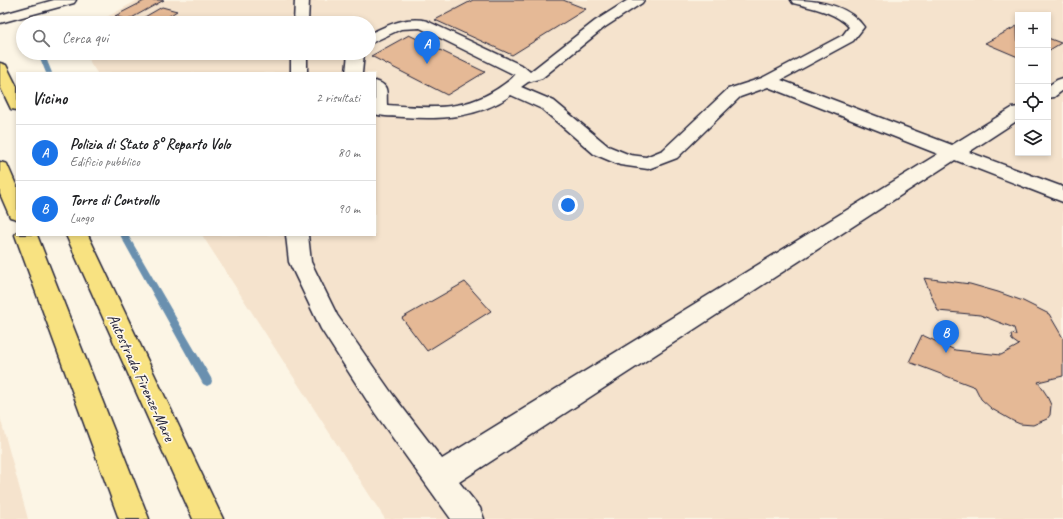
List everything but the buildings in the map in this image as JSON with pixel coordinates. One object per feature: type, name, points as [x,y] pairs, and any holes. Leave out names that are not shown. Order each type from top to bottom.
[{"type":"highway","points":[[0,68],[16,103]]},
{"type":"highway","points":[[0,168],[16,209]]},
{"type":"highway","points":[[26,236],[134,519]]},
{"type":"highway","name":"Autostrada Firenze-Mare","points":[[77,236],[208,519]]},
{"type":"street","points":[[0,19],[68,0]]},
{"type":"street","points":[[301,16],[302,0]]},
{"type":"street","points":[[515,83],[536,75],[600,24],[637,0]]},
{"type":"street","points":[[515,83],[548,105],[601,150],[627,161],[648,163],[670,154],[734,93],[768,81],[848,38],[857,27],[852,20],[845,16],[798,0]]},
{"type":"street","points":[[376,36],[398,24],[422,24],[517,69],[524,74],[515,83],[490,101],[465,111],[438,114],[377,110],[378,87],[376,86]]},
{"type":"street","points":[[299,72],[300,60]]},
{"type":"street","points":[[354,72],[355,60]]},
{"type":"street","points":[[768,81],[1063,195]]},
{"type":"street","points":[[1051,91],[1063,83]]},
{"type":"street","points":[[439,478],[1015,114]]},
{"type":"street","points":[[297,236],[300,262],[329,322],[384,404],[469,519]]},
{"type":"shaded area","points":[[138,0],[1063,0],[1063,519],[385,519],[203,236],[376,236],[376,72],[96,72],[89,60],[376,60],[376,16],[109,16]]},
{"type":"shaded area","points":[[0,417],[28,519],[0,519]]},
{"type":"waterway","points":[[44,60],[49,72]]},
{"type":"waterway","points":[[125,236],[207,381]]},
{"type":"place","name":"Polizia di Stato 8° Reparto Volo","points":[[427,64]]},
{"type":"place","name":"Torre di Controllo","points":[[946,353]]}]
